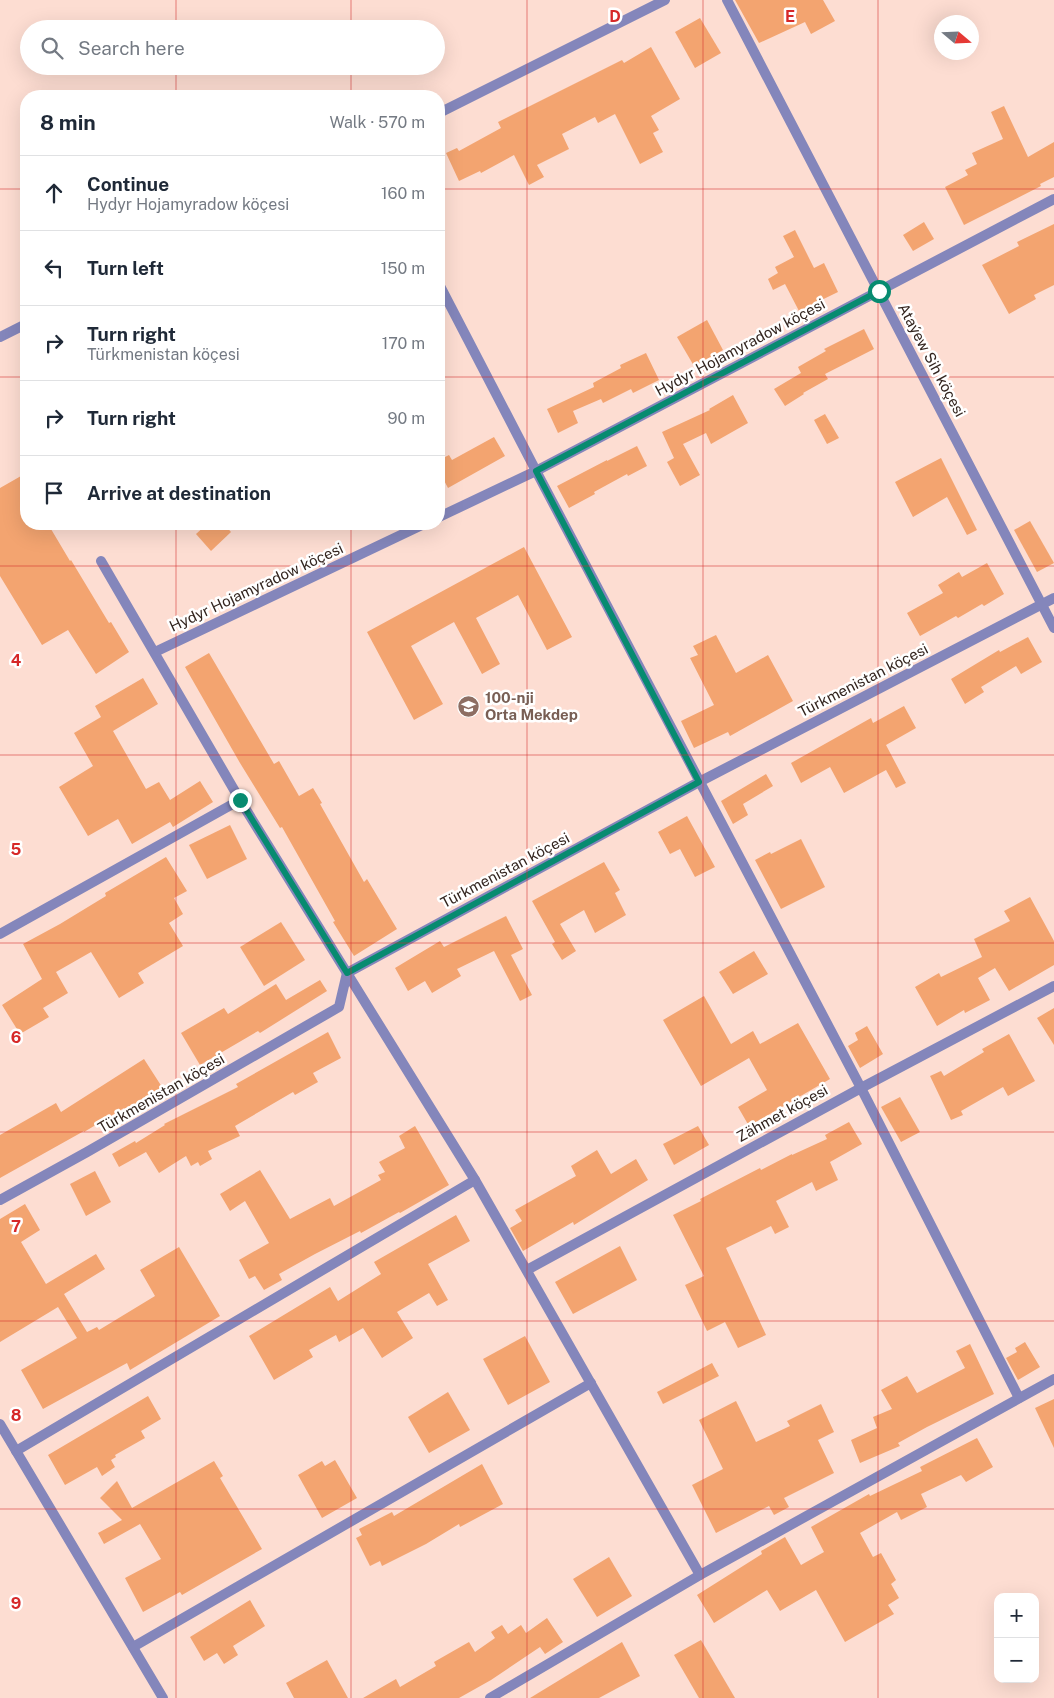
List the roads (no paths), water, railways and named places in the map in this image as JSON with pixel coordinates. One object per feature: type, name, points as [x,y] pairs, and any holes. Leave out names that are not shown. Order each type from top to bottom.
[{"type":"street","points":[[445,110],[665,0]]},
{"type":"street","name":"Ataýew Sih köçesi","points":[[727,0],[1054,628]]},
{"type":"street","name":"Hydyr Hojamyradow köçesi","points":[[445,514],[536,471],[1054,199]]},
{"type":"street","points":[[445,296],[861,1088],[1019,1398]]},
{"type":"street","points":[[0,337],[20,327]]},
{"type":"street","name":"Hydyr Hojamyradow köçesi","points":[[154,652],[411,530]]},
{"type":"street","points":[[101,561],[240,800],[475,1180],[700,1575]]},
{"type":"street","name":"Türkmenistan köçesi","points":[[0,1200],[339,1008],[347,973],[699,782],[1054,598]]},
{"type":"street","points":[[0,934],[240,800]]},
{"type":"street","name":"Zähmet köçesi","points":[[527,1270],[861,1088],[1054,986]]},
{"type":"street","points":[[16,1451],[475,1180]]},
{"type":"street","points":[[490,1698],[700,1575],[1054,1379]]},
{"type":"street","points":[[133,1648],[591,1384]]},
{"type":"street","points":[[0,1424],[163,1698]]},
{"type":"place","name":"100-nji Orta Mekdep","points":[[469,706]]}]
